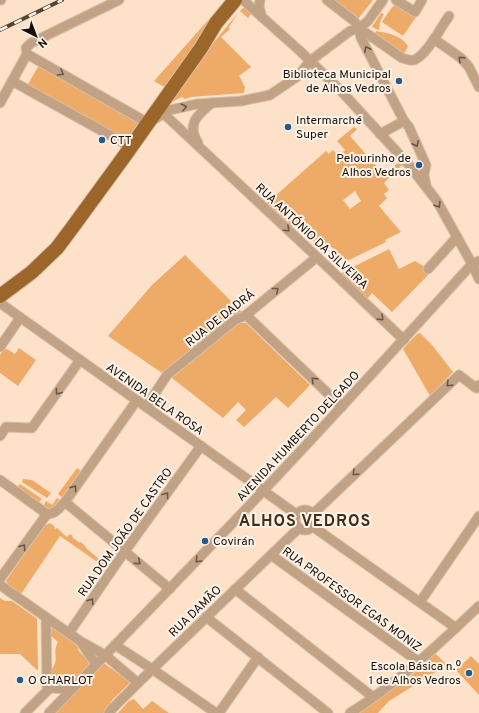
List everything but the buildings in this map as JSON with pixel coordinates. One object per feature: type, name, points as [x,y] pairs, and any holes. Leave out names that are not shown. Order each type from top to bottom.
[{"type":"main road","points":[[0,296],[32,272],[57,248],[201,48],[242,0]]},
{"type":"street","points":[[119,0],[31,43],[26,48],[28,54],[148,123],[170,110],[197,104],[241,101],[270,95],[298,76],[310,61],[350,31],[359,28],[368,22],[383,0]]},
{"type":"street","points":[[242,0],[300,51],[342,92],[408,165],[437,201],[456,237],[476,262],[479,278]]},
{"type":"street","points":[[260,0],[259,7],[262,17]]},
{"type":"street","points":[[327,0],[354,21],[359,28],[407,60],[413,60],[421,56],[428,48],[448,16]]},
{"type":"street","points":[[396,0],[415,12],[422,0]]},
{"type":"street","points":[[359,28],[361,38],[426,164],[424,175],[427,188]]},
{"type":"street","points":[[434,39],[461,58],[469,67],[479,87]]},
{"type":"street","points":[[0,103],[28,54]]},
{"type":"street","points":[[12,82],[131,147]]},
{"type":"street","name":"RUA ANTÓNIO DA SILVEIRA","points":[[203,151],[196,141],[193,132],[193,123],[196,117],[212,103]]},
{"type":"street","name":"RUA ANTÓNIO DA SILVEIRA","points":[[164,114],[404,340]]},
{"type":"street","points":[[380,134],[404,121]]},
{"type":"street","points":[[428,269],[456,237]]},
{"type":"street","name":"RUA DE DADRÁ","points":[[146,407],[167,375],[235,320],[246,315],[317,257]]},
{"type":"street","name":"AVENIDA HUMBERTO DELGADO","points":[[49,713],[263,491],[476,262]]},
{"type":"street","name":"AVENIDA BELA ROSA","points":[[0,303],[296,514]]},
{"type":"street","points":[[246,315],[342,407]]},
{"type":"street","points":[[0,347],[20,318]]},
{"type":"street","points":[[0,436],[6,426],[32,428],[80,360]]},
{"type":"street","points":[[313,514],[459,375],[476,388],[479,385]]},
{"type":"street","points":[[0,480],[48,514],[56,512],[65,502],[137,400]]},
{"type":"street","name":"RUA DOM JOÃO DE CASTRO","points":[[69,633],[125,551],[201,446]]},
{"type":"street","points":[[65,502],[170,589]]},
{"type":"street","points":[[306,510],[313,514],[315,519],[312,526],[304,530],[299,528],[295,522],[295,519],[296,514],[299,511],[306,510]]},
{"type":"street","points":[[0,579],[48,514]]},
{"type":"street","points":[[420,602],[479,516]]},
{"type":"street","points":[[312,526],[456,628]]},
{"type":"street","name":"RUA DAMÃO","points":[[109,713],[206,616],[299,528]]},
{"type":"street","name":"RUA PROFESSOR EGAS MONIZ","points":[[270,555],[419,662]]},
{"type":"street","points":[[0,586],[80,641],[105,655],[138,683]]},
{"type":"street","points":[[236,589],[373,697]]},
{"type":"street","points":[[350,713],[398,680],[479,606]]},
{"type":"street","points":[[206,616],[328,713]]},
{"type":"street","points":[[46,617],[48,689]]},
{"type":"street","points":[[80,641],[96,664]]},
{"type":"street","points":[[115,645],[218,713],[258,657]]},
{"type":"street","points":[[25,713],[48,689],[52,687],[71,690]]},
{"type":"shaded area","points":[[226,0],[229,0],[166,88],[154,81]]},
{"type":"shaded area","points":[[335,0],[373,0],[358,19]]},
{"type":"shaded area","points":[[396,3],[416,17],[403,36],[382,22]]},
{"type":"shaded area","points":[[245,6],[252,13],[248,18],[240,11]]},
{"type":"shaded area","points":[[238,13],[229,27],[230,29],[221,37],[251,67],[239,76],[245,87],[244,93],[191,97],[185,99],[182,97],[172,102],[214,42]]},
{"type":"shaded area","points":[[381,13],[384,14],[380,22],[379,30],[372,27]]},
{"type":"shaded area","points":[[376,31],[390,34],[402,39],[408,46],[404,54],[375,33]]},
{"type":"shaded area","points":[[39,65],[140,123],[126,140],[27,86]]},
{"type":"shaded area","points":[[354,127],[357,129],[350,136],[384,175],[400,161],[403,164],[384,183],[389,190],[384,194],[387,198],[379,206],[401,232],[385,240],[386,242],[347,261],[327,243],[322,249],[298,227],[294,226],[290,228],[265,205],[326,151],[329,154],[333,150],[338,156],[345,150],[337,141]],"holes":[[[355,191],[361,201],[350,209],[343,200]]]},
{"type":"shaded area","points":[[389,249],[399,269],[415,261],[428,269],[428,275],[392,312],[372,293],[367,299],[341,273]]},
{"type":"shaded area","points":[[185,255],[242,312],[209,338],[205,336],[202,340],[202,344],[162,373],[108,336],[152,285]]},
{"type":"shaded area","points":[[237,323],[246,323],[310,385],[288,408],[276,397],[244,427],[236,420],[246,410],[238,402],[223,418],[172,378]]},
{"type":"shaded area","points":[[420,333],[432,345],[453,372],[430,396],[403,349],[417,334]]},
{"type":"shaded area","points":[[5,348],[15,354],[19,348],[36,360],[18,386],[0,373],[0,355]]},
{"type":"shaded area","points":[[77,468],[80,472],[62,497],[58,494]]},
{"type":"shaded area","points":[[23,479],[32,480],[51,493],[47,498],[22,482]]},
{"type":"shaded area","points":[[20,484],[42,499],[39,502],[17,487]]},
{"type":"shaded area","points":[[57,498],[60,500],[55,508],[50,510],[44,505],[46,501],[52,505]]},
{"type":"shaded area","points":[[50,523],[55,529],[57,528],[67,537],[70,534],[73,536],[72,537],[80,543],[81,542],[101,561],[103,560],[109,565],[106,568],[60,536],[21,594],[8,585],[6,581],[44,526]]},
{"type":"shaded area","points":[[0,598],[5,601],[12,601],[37,619],[38,670],[20,654],[0,654]]},
{"type":"shaded area","points":[[52,627],[70,639],[89,662],[89,664],[70,685],[52,682],[49,679],[49,672],[53,668],[56,660],[55,650],[58,642],[50,635]]},
{"type":"shaded area","points":[[435,653],[447,665],[389,701],[378,713],[357,713],[411,676]]},
{"type":"shaded area","points":[[471,656],[479,664],[479,695],[456,670]]},
{"type":"shaded area","points":[[103,664],[131,682],[113,699],[104,713],[55,713]]},
{"type":"shaded area","points":[[134,699],[143,709],[152,701],[169,713],[118,713],[129,701]]},
{"type":"railway","points":[[0,30],[62,0]]},
{"type":"place","name":"Biblioteca Municipal de Alhos Vedros","points":[[399,81]]},
{"type":"place","name":"Intermarché Super","points":[[288,127]]},
{"type":"place","name":"CTT","points":[[102,140]]},
{"type":"place","name":"Pelourinho de Alhos Vedros","points":[[419,165]]},
{"type":"place","name":"Covirán","points":[[205,541]]},
{"type":"place","name":"Escola Básica n.º 1 de Alhos Vedros","points":[[469,673]]},
{"type":"place","name":"O CHARLOT","points":[[20,680]]},
{"type":"district","name":"ALHOS VEDROS","points":[[305,520]]}]
